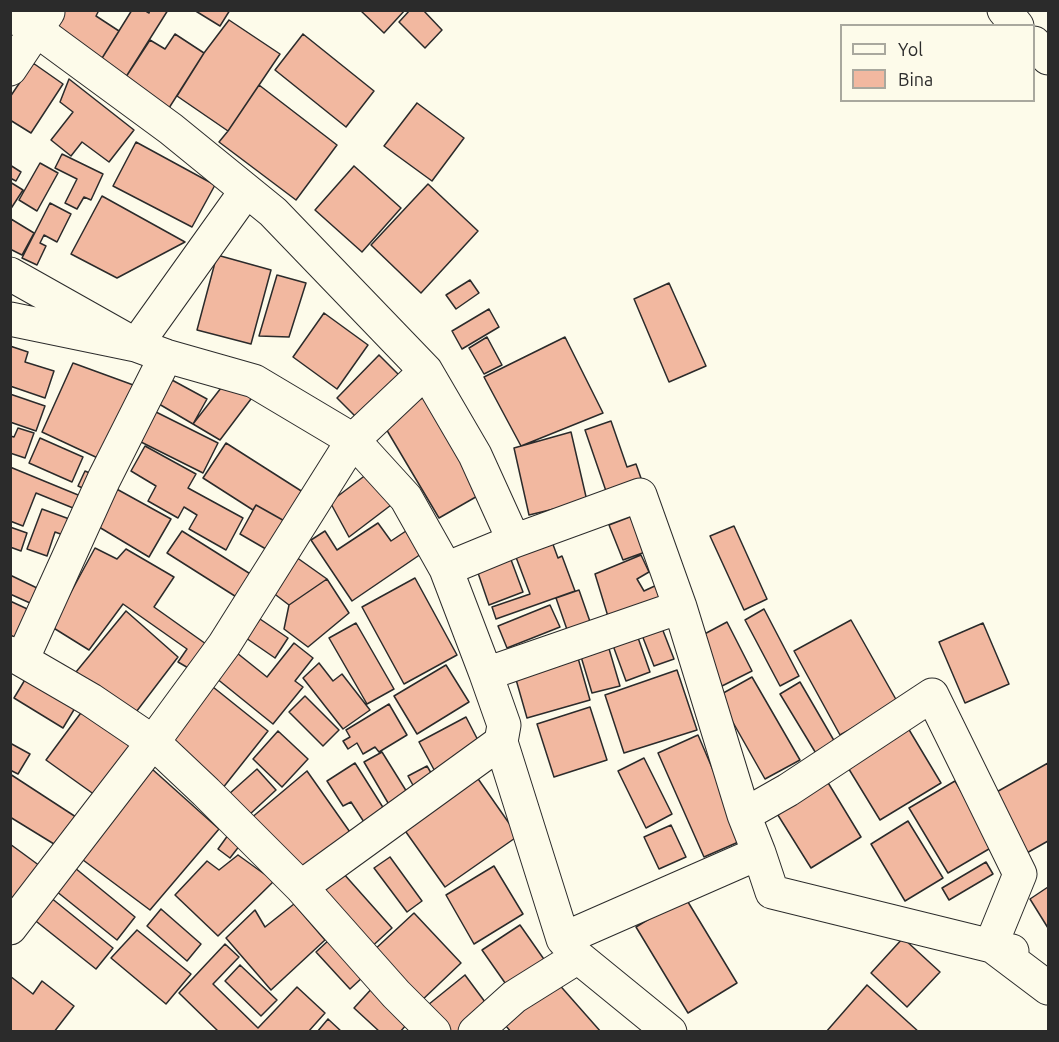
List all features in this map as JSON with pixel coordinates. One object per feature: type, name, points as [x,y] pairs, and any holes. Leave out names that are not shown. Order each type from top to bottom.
[{"type":"street","points":[[1004,10],[1015,24]]},
{"type":"street","points":[[10,69],[32,18],[273,212],[426,371],[475,455],[514,541]]},
{"type":"street","points":[[1035,44],[1048,58]]},
{"type":"street","points":[[136,345],[246,191]]},
{"type":"street","points":[[10,274],[136,345]]},
{"type":"street","points":[[10,319],[136,345],[254,381],[353,440],[406,498],[446,569],[504,725],[501,742],[571,948],[670,1032]]},
{"type":"street","points":[[166,356],[16,656],[91,700],[153,742],[301,887],[396,994],[434,1032]]},
{"type":"street","points":[[10,928],[153,742],[224,645],[353,440],[426,371]]},
{"type":"street","points":[[446,569],[514,541],[640,495],[680,607],[744,815],[772,892],[991,945],[1048,962]]},
{"type":"street","points":[[486,674],[680,607]]},
{"type":"street","points":[[744,815],[932,695],[1020,874],[991,945]]},
{"type":"street","points":[[301,887],[501,742]]},
{"type":"street","points":[[475,1032],[571,948],[759,853]]},
{"type":"street","points":[[991,945],[1048,988]]},
{"type":"building","points":[[58,10],[99,10],[96,16],[119,31],[99,63],[46,29]]},
{"type":"building","points":[[132,10],[144,10],[149,13],[150,10],[168,10],[124,80],[99,63]]},
{"type":"building","points":[[194,10],[230,10],[220,26]]},
{"type":"building","points":[[360,10],[405,10],[384,33]]},
{"type":"building","points":[[410,10],[423,10],[442,30],[425,48],[399,22]]},
{"type":"building","points":[[229,20],[280,54],[228,131],[177,96],[204,53]]},
{"type":"building","points":[[175,34],[204,53],[169,108],[124,80],[150,40],[165,49]]},
{"type":"building","points":[[303,34],[374,91],[346,127],[275,70]]},
{"type":"building","points":[[33,63],[63,84],[31,133],[10,120],[10,97]]},
{"type":"building","points":[[69,79],[134,130],[109,162],[82,142],[71,156],[51,140],[73,112],[60,102]]},
{"type":"building","points":[[259,85],[337,145],[296,200],[219,142]]},
{"type":"building","points":[[417,103],[464,138],[432,181],[384,146]]},
{"type":"building","points":[[136,142],[215,185],[192,227],[113,186]]},
{"type":"building","points":[[62,154],[103,174],[91,200],[84,197],[77,209],[65,203],[77,179],[55,168]]},
{"type":"building","points":[[40,163],[58,173],[37,211],[19,200]]},
{"type":"building","points":[[10,165],[21,172],[16,181],[10,178]]},
{"type":"building","points":[[354,166],[401,208],[362,252],[315,210]]},
{"type":"building","points":[[10,182],[23,190],[10,210]]},
{"type":"building","points":[[428,184],[478,231],[421,293],[371,245]]},
{"type":"building","points":[[102,196],[185,242],[117,278],[71,254]]},
{"type":"building","points":[[50,203],[71,214],[57,242],[44,235],[40,243],[46,246],[37,265],[22,258]]},
{"type":"building","points":[[11,219],[34,233],[22,255],[10,249]]},
{"type":"building","points":[[217,255],[271,270],[251,344],[197,330]]},
{"type":"building","points":[[277,275],[306,283],[289,337],[259,336]]},
{"type":"building","points":[[470,280],[479,293],[456,309],[446,295]]},
{"type":"building","points":[[669,283],[706,366],[669,382],[634,299]]},
{"type":"building","points":[[489,309],[499,327],[462,349],[452,331]]},
{"type":"building","points":[[324,313],[368,345],[337,389],[293,357]]},
{"type":"building","points":[[487,337],[502,365],[484,374],[469,348]]},
{"type":"building","points":[[565,337],[603,413],[521,446],[484,377]]},
{"type":"building","points":[[10,346],[28,352],[25,362],[54,371],[45,398],[10,386]]},
{"type":"building","points":[[379,355],[401,377],[359,420],[337,398]]},
{"type":"building","points":[[73,363],[136,386],[102,460],[42,432]]},
{"type":"building","points":[[172,380],[207,399],[193,424],[159,404]]},
{"type":"building","points":[[221,388],[254,395],[220,440],[193,424]]},
{"type":"building","points":[[10,394],[45,406],[36,431],[10,422]]},
{"type":"building","points":[[424,397],[481,494],[439,518],[382,422]]},
{"type":"building","points":[[144,406],[218,443],[203,473],[129,436]]},
{"type":"building","points":[[611,421],[627,467],[636,464],[642,481],[607,494],[585,430]]},
{"type":"building","points":[[18,428],[34,433],[25,458],[10,453],[10,436],[14,437]]},
{"type":"building","points":[[571,432],[587,501],[529,515],[514,448]]},
{"type":"building","points":[[40,438],[83,457],[72,482],[29,463]]},
{"type":"building","points":[[226,443],[306,494],[288,523],[256,505],[253,510],[203,478]]},
{"type":"building","points":[[145,446],[196,474],[188,488],[243,518],[226,550],[189,529],[197,515],[184,507],[178,518],[148,501],[156,486],[131,471]]},
{"type":"building","points":[[10,467],[83,497],[78,510],[36,493],[23,526],[10,521]]},
{"type":"building","points":[[375,468],[399,499],[349,537],[330,502]]},
{"type":"building","points":[[85,471],[99,477],[92,492],[78,486]]},
{"type":"building","points":[[113,487],[171,519],[149,557],[94,524]]},
{"type":"building","points":[[256,505],[288,523],[271,552],[240,534]]},
{"type":"building","points":[[42,509],[72,520],[66,536],[55,532],[47,556],[27,549]]},
{"type":"building","points":[[635,515],[648,551],[623,560],[609,525]]},
{"type":"building","points":[[378,523],[391,541],[406,531],[421,554],[352,601],[311,540],[325,531],[337,550]]},
{"type":"building","points":[[734,526],[767,599],[744,610],[710,536]]},
{"type":"building","points":[[10,527],[27,533],[21,551],[10,547]]},
{"type":"building","points":[[182,531],[252,575],[238,598],[167,553]]},
{"type":"building","points":[[551,539],[558,558],[562,556],[575,591],[496,619],[492,607],[530,594],[514,552]]},
{"type":"building","points":[[95,548],[117,559],[126,549],[174,577],[154,607],[206,644],[190,669],[178,662],[187,649],[123,604],[89,650],[52,627]]},
{"type":"building","points":[[641,555],[649,572],[637,579],[644,591],[659,584],[667,597],[610,623],[595,574]]},
{"type":"building","points":[[296,557],[327,579],[289,605],[272,592]]},
{"type":"building","points":[[510,557],[523,592],[489,605],[477,570]]},
{"type":"building","points":[[10,575],[37,588],[30,603],[10,594]]},
{"type":"building","points":[[415,578],[457,655],[404,684],[362,607]]},
{"type":"building","points":[[327,579],[349,613],[308,647],[284,629],[289,605]]},
{"type":"building","points":[[579,590],[594,633],[571,641],[556,598]]},
{"type":"building","points":[[10,601],[36,613],[23,641],[10,635]]},
{"type":"building","points":[[550,605],[560,627],[507,648],[498,626]]},
{"type":"building","points":[[764,609],[799,676],[780,686],[745,620]]},
{"type":"building","points":[[126,611],[178,657],[133,716],[76,672]]},
{"type":"building","points":[[260,619],[288,638],[275,658],[246,638]]},
{"type":"building","points":[[851,620],[898,703],[840,735],[794,651]]},
{"type":"building","points":[[727,622],[752,671],[722,686],[697,638]]},
{"type":"building","points":[[356,623],[394,689],[367,704],[329,638]]},
{"type":"building","points":[[660,623],[674,659],[654,666],[640,630]]},
{"type":"building","points":[[983,623],[1009,684],[965,703],[939,642]]},
{"type":"building","points":[[636,632],[650,672],[626,681],[611,640]]},
{"type":"building","points":[[607,642],[620,686],[592,693],[579,650]]},
{"type":"building","points":[[294,643],[313,658],[295,681],[303,687],[273,724],[216,678],[237,653],[267,677]]},
{"type":"building","points":[[576,651],[590,700],[527,718],[513,669]]},
{"type":"building","points":[[319,663],[333,681],[342,674],[370,710],[343,729],[303,678]]},
{"type":"building","points":[[446,665],[469,702],[417,734],[394,696]]},
{"type":"building","points":[[677,670],[697,730],[624,753],[605,695]]},
{"type":"building","points":[[752,677],[800,760],[765,779],[718,696]]},
{"type":"building","points":[[26,678],[75,708],[63,728],[14,698]]},
{"type":"building","points":[[800,682],[836,744],[817,755],[780,694]]},
{"type":"building","points":[[208,683],[268,731],[222,789],[163,738]]},
{"type":"building","points":[[305,696],[339,730],[323,746],[289,712]]},
{"type":"building","points":[[389,704],[407,735],[379,752],[375,747],[363,754],[357,743],[348,749],[343,741],[350,737],[346,730]]},
{"type":"building","points":[[590,707],[607,760],[554,777],[537,724]]},
{"type":"building","points":[[83,710],[137,750],[102,800],[46,760]]},
{"type":"building","points":[[466,717],[484,752],[438,777],[419,742]]},
{"type":"building","points":[[908,728],[941,783],[880,820],[847,766]]},
{"type":"building","points":[[278,731],[308,759],[282,787],[253,759]]},
{"type":"building","points":[[698,735],[743,840],[704,857],[658,753]]},
{"type":"building","points":[[10,743],[30,754],[18,774],[10,770]]},
{"type":"building","points":[[382,752],[410,797],[391,808],[364,762]]},
{"type":"building","points":[[644,758],[672,814],[646,828],[618,771]]},
{"type":"building","points":[[355,763],[384,809],[364,822],[351,802],[343,806],[327,781]]},
{"type":"building","points":[[1048,763],[1048,841],[1025,854],[993,794]]},
{"type":"building","points":[[427,766],[434,778],[415,789],[408,776]]},
{"type":"building","points":[[152,769],[219,829],[150,910],[79,857]]},
{"type":"building","points":[[257,769],[276,790],[249,815],[229,794]]},
{"type":"building","points":[[307,771],[352,835],[298,874],[250,819]]},
{"type":"building","points":[[474,773],[518,836],[445,887],[401,825]]},
{"type":"building","points":[[10,774],[76,817],[54,844],[10,817]]},
{"type":"building","points":[[827,781],[861,837],[811,868],[776,812]]},
{"type":"building","points":[[955,781],[994,846],[948,873],[909,808]]},
{"type":"building","points":[[908,821],[943,878],[905,901],[871,844]]},
{"type":"building","points":[[671,825],[686,857],[659,869],[644,837]]},
{"type":"building","points":[[231,831],[244,840],[230,858],[218,849]]},
{"type":"building","points":[[10,844],[40,866],[10,906]]},
{"type":"building","points":[[238,855],[274,881],[218,936],[175,895],[207,861],[219,870]]},
{"type":"building","points":[[390,857],[422,901],[407,912],[374,868]]},
{"type":"building","points":[[986,862],[993,874],[949,900],[942,888]]},
{"type":"building","points":[[494,866],[523,914],[474,944],[446,895]]},
{"type":"building","points":[[75,868],[135,917],[117,940],[56,891]]},
{"type":"building","points":[[343,873],[392,928],[367,951],[317,896]]},
{"type":"building","points":[[1048,887],[1048,928],[1030,899]]},
{"type":"building","points":[[50,897],[113,948],[96,969],[32,918]]},
{"type":"building","points":[[685,897],[737,983],[688,1013],[636,927]]},
{"type":"building","points":[[294,904],[325,940],[271,990],[226,938],[255,910],[265,927]]},
{"type":"building","points":[[161,909],[201,944],[187,961],[147,926]]},
{"type":"building","points":[[414,913],[461,963],[419,1003],[372,952]]},
{"type":"building","points":[[520,925],[548,965],[510,990],[482,950]]},
{"type":"building","points":[[137,930],[191,974],[166,1004],[111,958]]},
{"type":"building","points":[[903,938],[940,972],[907,1007],[871,973]]},
{"type":"building","points":[[330,939],[364,976],[350,989],[316,952]]},
{"type":"building","points":[[225,944],[239,957],[213,984],[258,1028],[297,987],[325,1013],[308,1032],[219,1032],[179,993]]},
{"type":"building","points":[[240,965],[277,1000],[261,1016],[225,981]]},
{"type":"building","points":[[465,975],[491,1010],[468,1032],[438,1032],[418,1013]]},
{"type":"building","points":[[10,976],[33,994],[42,981],[74,1006],[54,1032],[10,1032]]},
{"type":"building","points":[[556,981],[601,1032],[511,1032],[506,1026]]},
{"type":"building","points":[[376,984],[413,1017],[400,1032],[380,1032],[354,1008]]},
{"type":"building","points":[[867,985],[919,1032],[826,1032]]},
{"type":"building","points":[[328,1019],[342,1032],[317,1032]]}]
